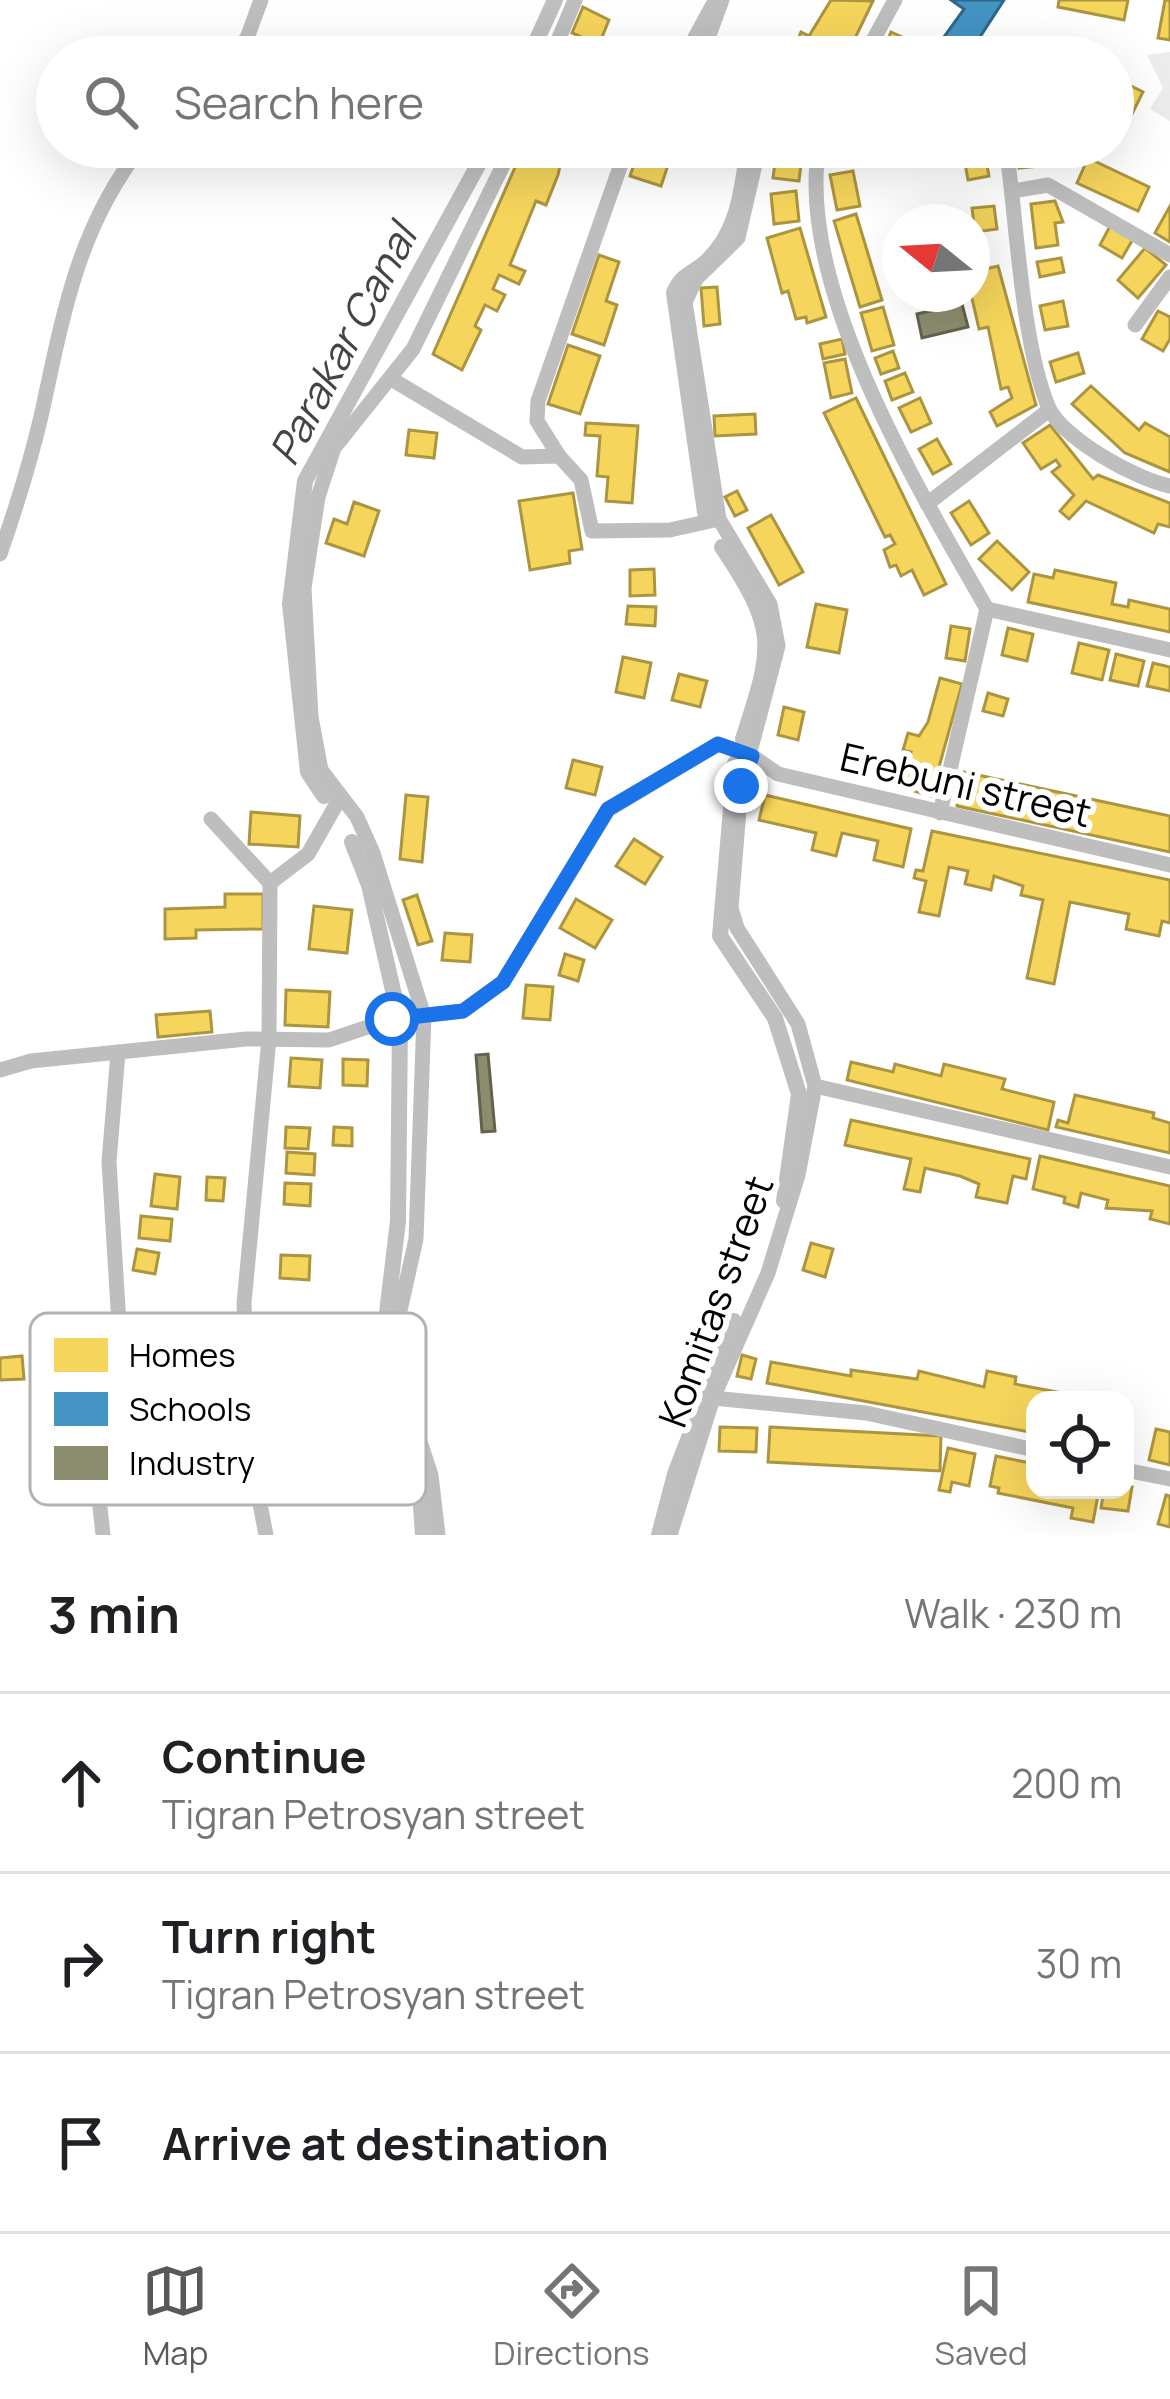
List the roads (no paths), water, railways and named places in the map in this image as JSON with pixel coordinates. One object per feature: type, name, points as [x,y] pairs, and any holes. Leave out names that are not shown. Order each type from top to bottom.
[{"type":"street","points":[[248,36],[261,0]]},
{"type":"street","points":[[560,36],[575,0]]},
{"type":"street","points":[[709,36],[722,0]]},
{"type":"street","points":[[875,36],[895,0]]},
{"type":"street","points":[[0,554],[44,406],[72,270],[127,168]]},
{"type":"street","points":[[399,1313],[416,1239],[424,1016],[373,853],[321,770],[311,717],[307,567],[318,497],[334,448],[393,380],[501,168]]},
{"type":"street","points":[[620,168],[538,400],[537,421],[581,480],[592,531],[670,530],[719,519]]},
{"type":"street","name":"Komitas street","points":[[670,1535],[713,1398],[768,1273],[798,1174],[815,1086],[798,1024],[737,928],[731,908],[741,786],[778,646],[770,604],[719,519],[686,302],[696,279],[738,238],[754,168]]},
{"type":"street","points":[[818,168],[816,220],[859,364],[927,504],[987,609],[940,812]]},
{"type":"street","points":[[1009,168],[1025,300],[1048,410],[1103,458],[1170,486]]},
{"type":"street","points":[[1013,191],[1048,185],[1170,255]]},
{"type":"street","points":[[1135,325],[1170,278]]},
{"type":"street","points":[[393,380],[522,457],[559,456]]},
{"type":"street","points":[[927,504],[1048,410]]},
{"type":"street","points":[[987,609],[1170,650]]},
{"type":"street","points":[[0,1070],[31,1061],[118,1052],[329,1040],[392,1019],[463,1011],[503,982],[608,809],[718,744],[752,756]]},
{"type":"street","name":"Erebuni street","points":[[752,756],[778,774],[1170,865]]},
{"type":"street","points":[[270,883],[308,854],[340,798]]},
{"type":"street","points":[[211,819],[270,883],[268,1040],[244,1313]]},
{"type":"street","points":[[118,1052],[109,1162],[118,1313]]},
{"type":"street","points":[[815,1086],[1170,1167]]},
{"type":"street","points":[[713,1398],[866,1413],[1026,1448]]},
{"type":"street","points":[[426,1460],[438,1535]]},
{"type":"street","points":[[1134,1471],[1170,1479]]},
{"type":"street","points":[[100,1505],[103,1535]]},
{"type":"street","points":[[260,1505],[266,1535]]},
{"type":"waterway","name":"Parakar Canal","points":[[539,36],[555,0]]},
{"type":"waterway","points":[[696,36],[716,0]]},
{"type":"waterway","name":"Parakar Canal","points":[[324,796],[308,772],[290,604],[305,481],[476,168]]},
{"type":"waterway","points":[[705,512],[674,293],[726,236],[745,168]]},
{"type":"waterway","points":[[722,547],[754,600],[765,640],[765,660],[743,739]]},
{"type":"waterway","points":[[735,763],[720,936],[775,1018],[799,1094],[784,1201]]},
{"type":"waterway","name":"Parakar Canal","points":[[352,842],[369,885],[397,1008]]},
{"type":"waterway","name":"Parakar Canal","points":[[387,1313],[398,1221],[400,1023]]},
{"type":"waterway","points":[[659,1535],[675,1474],[734,1321]]},
{"type":"waterway","name":"Parakar Canal","points":[[421,1505],[423,1535]]}]
